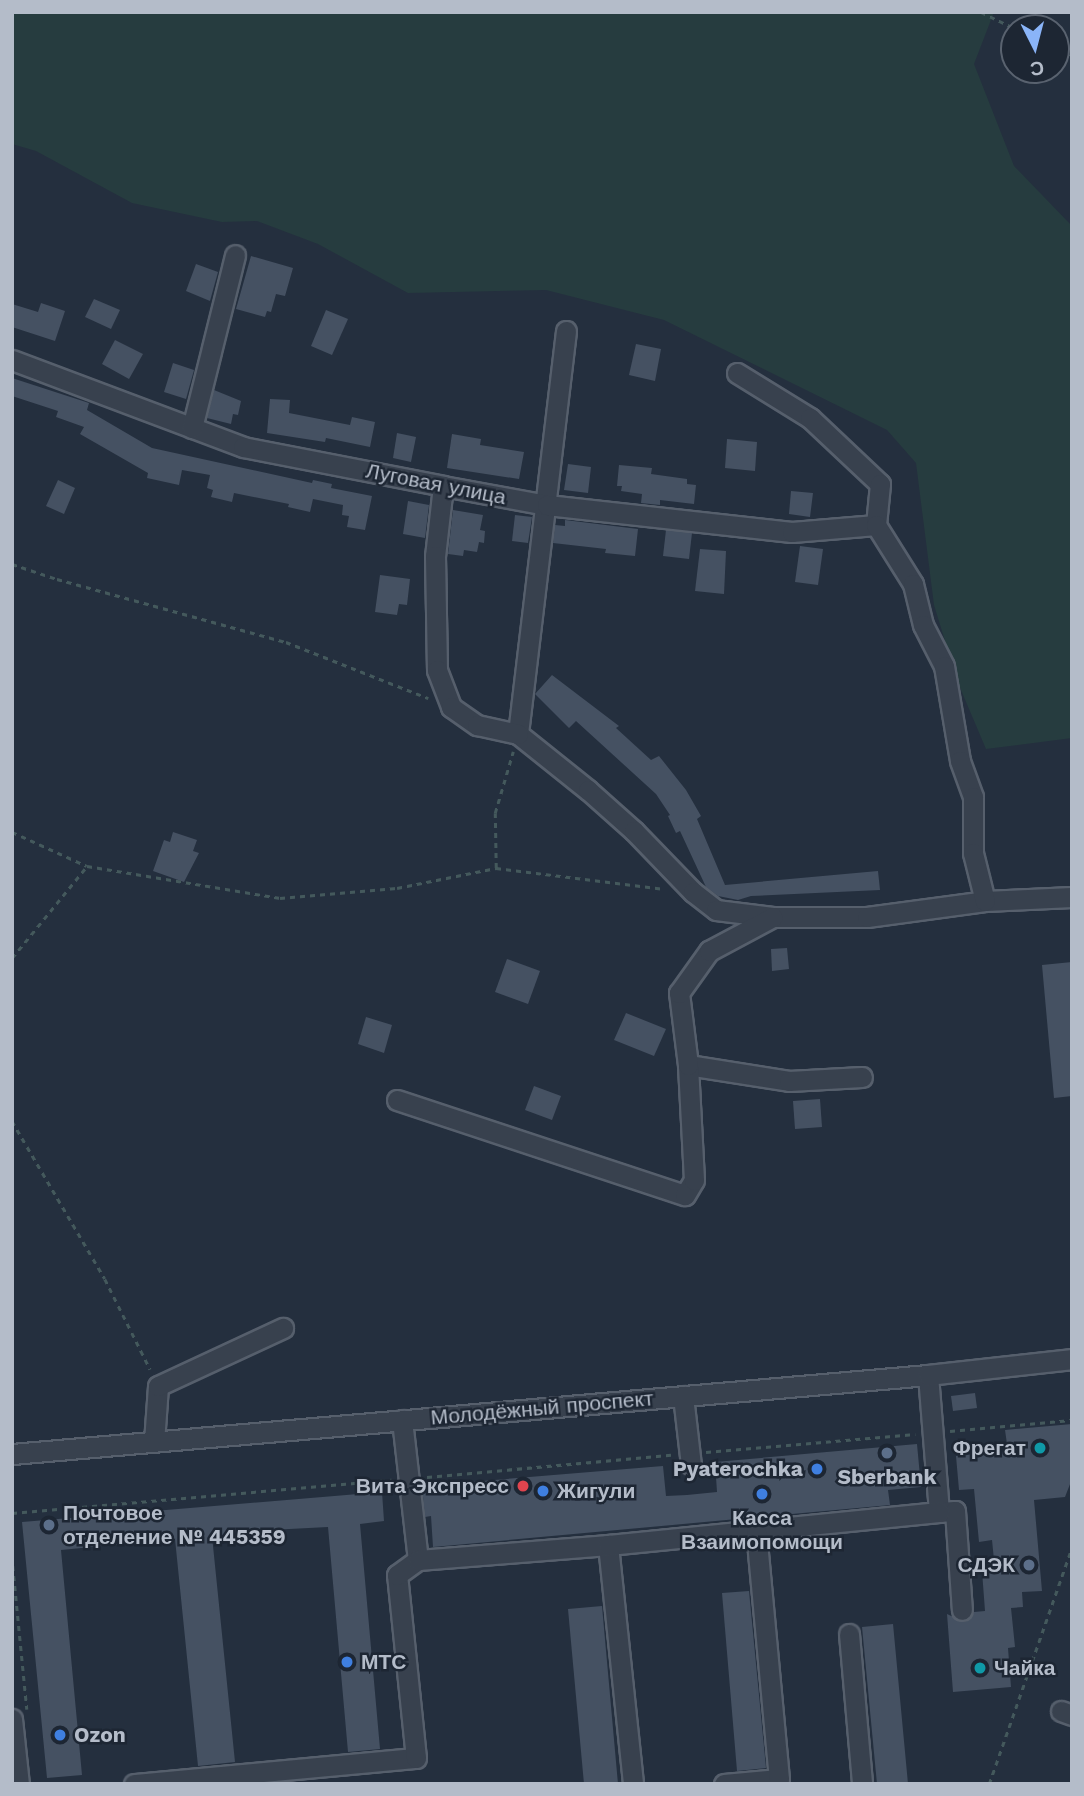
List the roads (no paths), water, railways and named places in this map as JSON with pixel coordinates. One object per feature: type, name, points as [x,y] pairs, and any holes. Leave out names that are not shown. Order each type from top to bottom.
[{"type":"street","points":[[192,428],[235,255]]},
{"type":"street","points":[[518,734],[566,331]]},
{"type":"street","name":"Луговая улица","points":[[12,360],[243,447],[443,486],[547,505],[792,532],[876,525]]},
{"type":"street","points":[[737,373],[810,418],[880,484],[876,525],[913,584],[923,625],[944,666],[960,761],[973,797],[973,853],[976,876],[985,901]]},
{"type":"street","points":[[443,486],[435,556],[437,670],[451,707],[477,725],[518,734],[634,831],[693,892],[716,910],[773,917],[867,916],[985,901],[1072,897]]},
{"type":"street","points":[[397,1100],[685,1195],[694,1180],[688,1065],[679,993],[709,951],[773,917]]},
{"type":"street","points":[[688,1065],[789,1081],[862,1077]]},
{"type":"street","points":[[154,1442],[158,1386],[283,1328]]},
{"type":"street","name":"Молодёжный проспект","points":[[12,1454],[928,1375],[1066,1356]]},
{"type":"street","points":[[928,1375],[939,1512]]},
{"type":"street","points":[[683,1396],[690,1459]]},
{"type":"street","points":[[402,1420],[418,1560]]},
{"type":"street","points":[[134,1784],[415,1758],[397,1574],[418,1560],[608,1545],[955,1511],[962,1610]]},
{"type":"street","points":[[724,1784],[779,1779],[756,1531]]},
{"type":"street","points":[[608,1545],[633,1784]]},
{"type":"street","points":[[849,1634],[862,1784]]},
{"type":"street","points":[[19,1784],[20,1718]]},
{"type":"place","name":"Фрегат","points":[[1040,1448]]},
{"type":"place","name":"Sberbank","points":[[887,1453]]},
{"type":"place","name":"Pyaterochka","points":[[817,1469]]},
{"type":"place","name":"Вита Экспресс","points":[[523,1486]]},
{"type":"place","name":"Жигули","points":[[543,1491]]},
{"type":"place","name":"Касса Взаимопомощи","points":[[762,1494]]},
{"type":"place","name":"Почтовое отделение № 445359","points":[[49,1525]]},
{"type":"place","name":"СДЭК","points":[[1029,1565]]},
{"type":"place","name":"МТС","points":[[347,1662]]},
{"type":"place","name":"Чайка","points":[[980,1668]]},
{"type":"place","name":"Ozon","points":[[60,1735]]}]
